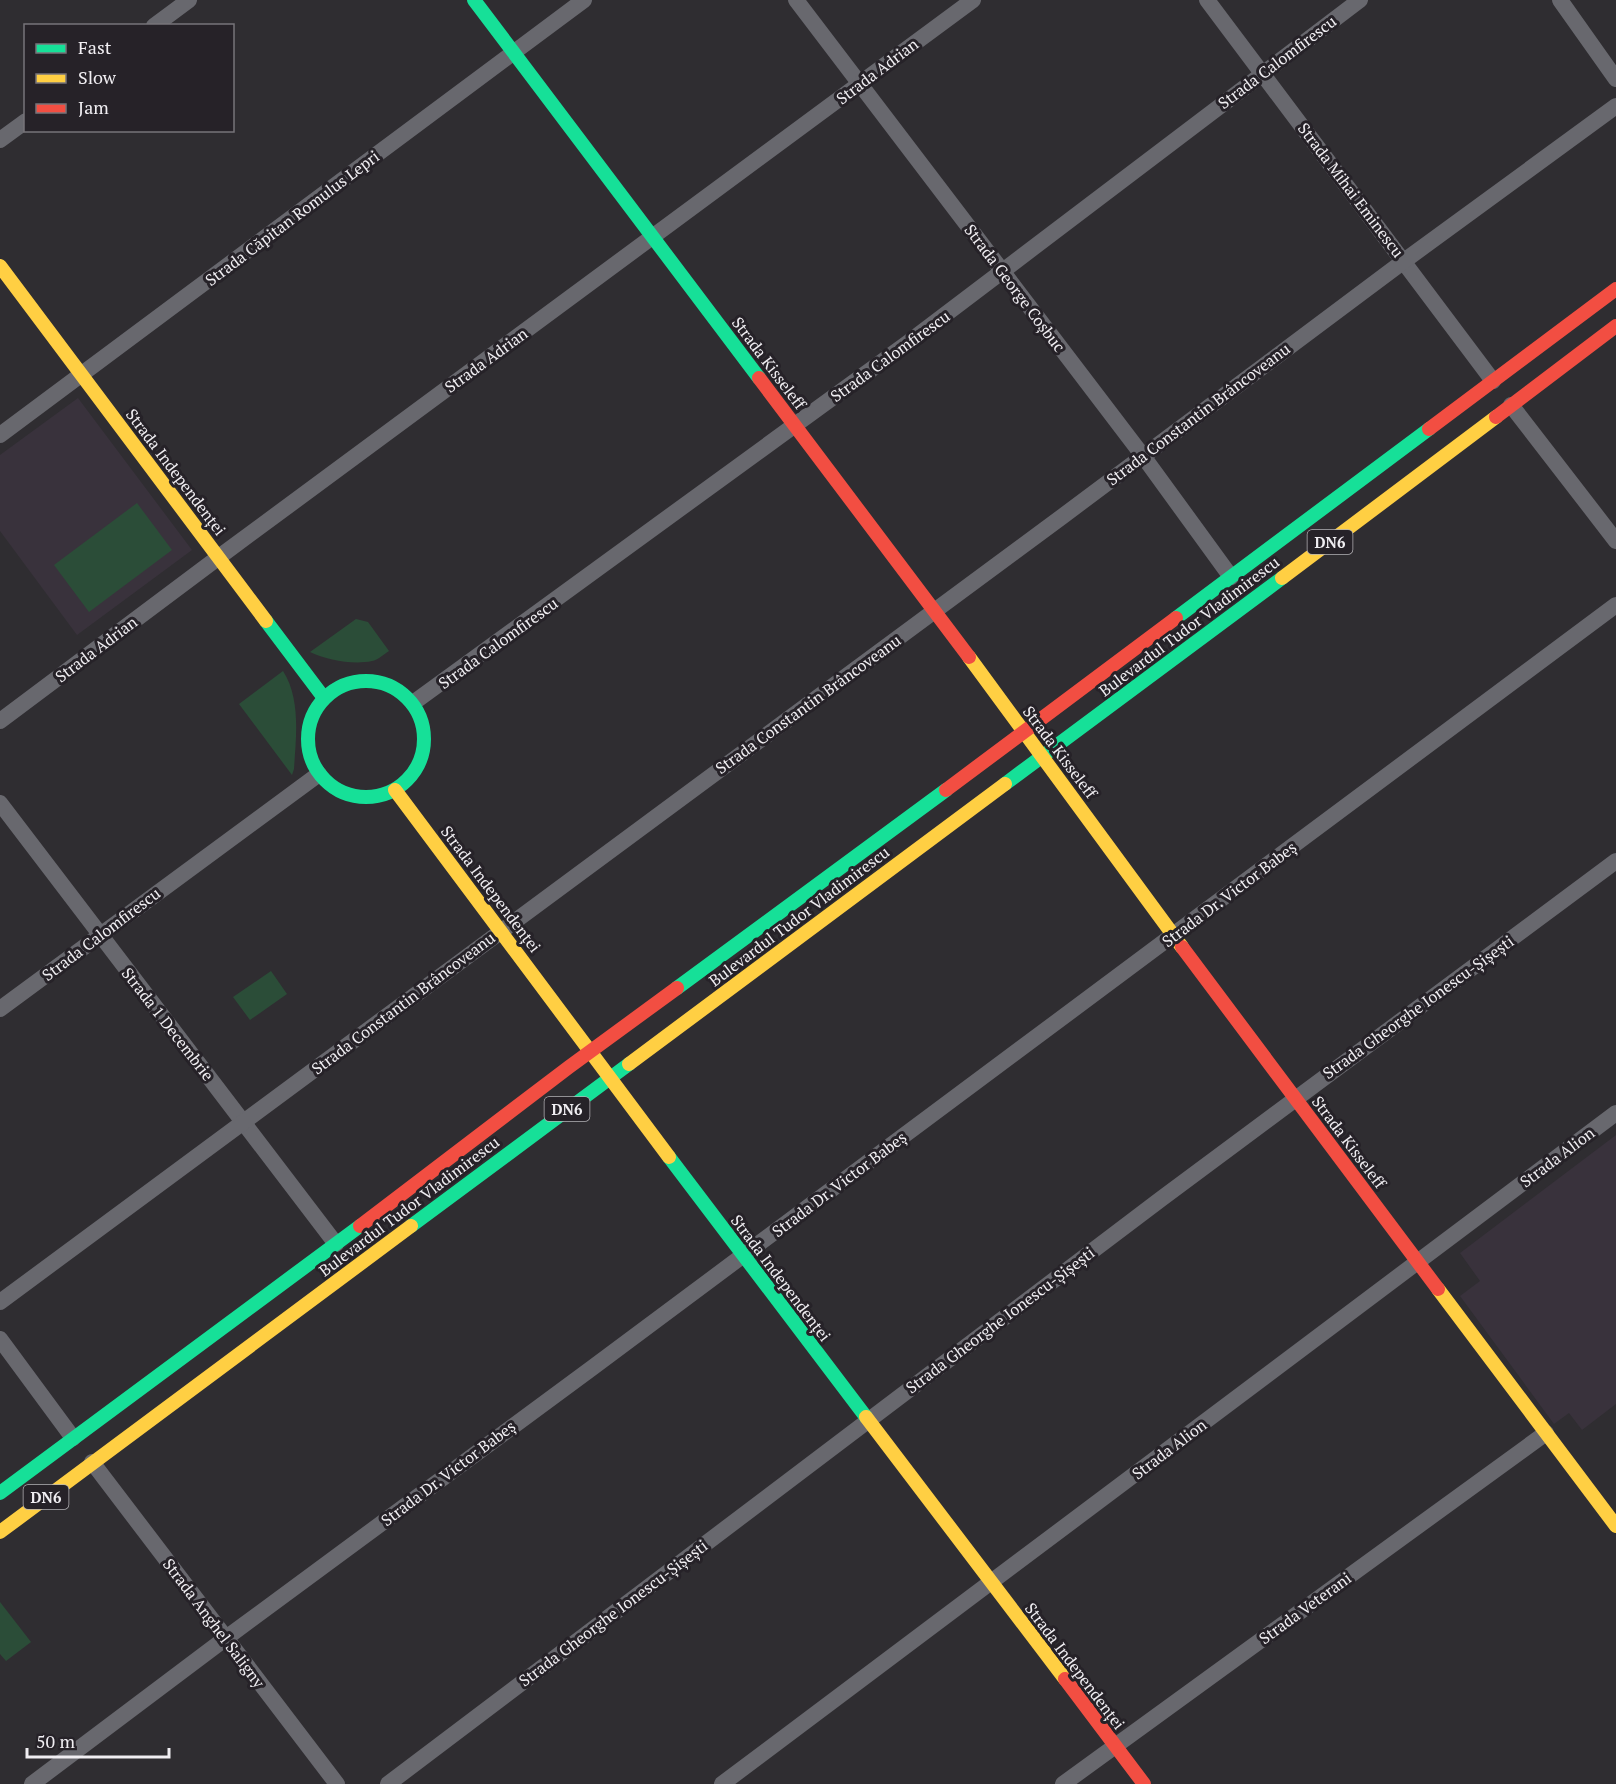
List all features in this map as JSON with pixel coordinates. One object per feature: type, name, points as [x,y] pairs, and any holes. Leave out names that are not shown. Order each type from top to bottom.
[{"type":"street","points":[[157,24],[189,0]]},
{"type":"street","name":"Strada Kisseleff","points":[[474,0],[1024,730],[1174,936],[1616,1526]]},
{"type":"street","name":"Strada Căpitan Romulus Lepri","points":[[0,435],[585,0]]},
{"type":"street","name":"Strada George Coșbuc","points":[[796,0],[1143,456],[1231,577]]},
{"type":"street","name":"Strada Adrian","points":[[0,721],[973,0]]},
{"type":"street","name":"Strada Mihai Eminescu","points":[[1208,0],[1493,381]]},
{"type":"street","name":"Strada Calomfirescu","points":[[413,703],[1003,271],[1360,0]]},
{"type":"street","points":[[1560,0],[1616,79]]},
{"type":"street","name":"Strada Constantin Brâncoveanu","points":[[0,1302],[1616,106]]},
{"type":"street","points":[[0,140],[24,122]]},
{"type":"street","name":"Strada Independenței","points":[[0,266],[324,698]]},
{"type":"street","name":"Bulevardul Tudor Vladimirescu","points":[[0,1493],[1616,290]]},
{"type":"street","name":"Bulevardul Tudor Vladimirescu","points":[[0,1532],[1265,591],[1616,326]]},
{"type":"street","points":[[1511,405],[1616,541]]},
{"type":"street","name":"Strada Dr. Victor Babeș","points":[[32,1784],[1616,605]]},
{"type":"street","points":[[360,680],[380,681],[399,689],[413,703],[423,721],[425,741],[421,760],[411,777],[396,790],[380,796],[363,798],[346,794],[331,786],[319,774],[311,760],[308,727],[314,711],[324,698],[340,686],[360,680]]},
{"type":"street","name":"Strada Calomfirescu","points":[[0,1009],[319,774]]},
{"type":"street","name":"Strada Independenței","points":[[396,790],[609,1078],[1144,1784]]},
{"type":"street","name":"Strada 1 Decembrie","points":[[0,803],[336,1244]]},
{"type":"street","name":"Strada Gheorghe Ionescu-Șișești","points":[[388,1784],[1296,1098],[1616,861]]},
{"type":"street","name":"Strada Alion","points":[[722,1784],[1616,1113]]},
{"type":"street","points":[[0,1339],[73,1438]]},
{"type":"street","name":"Strada Veterani","points":[[1064,1784],[1546,1433]]},
{"type":"street","name":"Strada Anghel Saligny","points":[[92,1462],[337,1784]]},
{"type":"shaded area","points":[[78,398],[192,550],[77,635],[0,531],[0,455]]},
{"type":"shaded area","points":[[1616,1135],[1616,1404],[1582,1430],[1569,1413],[1554,1424],[1460,1296],[1480,1281],[1460,1253]]},
{"type":"green space","points":[[137,503],[172,550],[89,612],[54,565]]},
{"type":"green space","points":[[356,619],[368,622],[389,651],[379,658],[365,662],[332,659],[310,652]]},
{"type":"green space","points":[[283,671],[289,682],[295,706],[296,744],[292,775],[239,704]]},
{"type":"green space","points":[[271,971],[287,994],[250,1020],[233,997]]},
{"type":"green space","points":[[0,1602],[31,1642],[6,1661],[0,1654]]},
{"type":"traffic: fast","points":[[474,0],[759,378]]},
{"type":"traffic: fast","points":[[1176,618],[1429,429]]},
{"type":"traffic: fast","points":[[1005,784],[1282,578]]},
{"type":"traffic: fast","points":[[266,621],[324,698]]},
{"type":"traffic: fast","points":[[366,681],[388,685],[407,698],[420,717],[424,739],[420,761],[407,780],[388,793],[366,797],[344,793],[325,780],[312,761],[308,739],[312,717],[325,698],[344,685],[366,681]]},
{"type":"traffic: fast","points":[[677,988],[946,790]]},
{"type":"traffic: fast","points":[[411,1226],[629,1064]]},
{"type":"traffic: fast","points":[[669,1157],[866,1417]]},
{"type":"traffic: fast","points":[[0,1493],[360,1226]]},
{"type":"traffic: slow","points":[[0,266],[266,621]]},
{"type":"traffic: slow","points":[[1282,578],[1496,417]]},
{"type":"traffic: slow","points":[[969,657],[1182,947]]},
{"type":"traffic: slow","points":[[629,1064],[1005,784]]},
{"type":"traffic: slow","points":[[395,790],[669,1157]]},
{"type":"traffic: slow","points":[[0,1532],[411,1226]]},
{"type":"traffic: slow","points":[[1438,1289],[1616,1526]]},
{"type":"traffic: slow","points":[[866,1417],[1065,1679]]},
{"type":"traffic: jam","points":[[1429,429],[1616,289]]},
{"type":"traffic: jam","points":[[1496,417],[1616,326]]},
{"type":"traffic: jam","points":[[759,378],[969,657]]},
{"type":"traffic: jam","points":[[946,790],[1176,618]]},
{"type":"traffic: jam","points":[[1182,947],[1438,1289]]},
{"type":"traffic: jam","points":[[360,1226],[677,988]]},
{"type":"traffic: jam","points":[[1065,1679],[1144,1784]]}]
